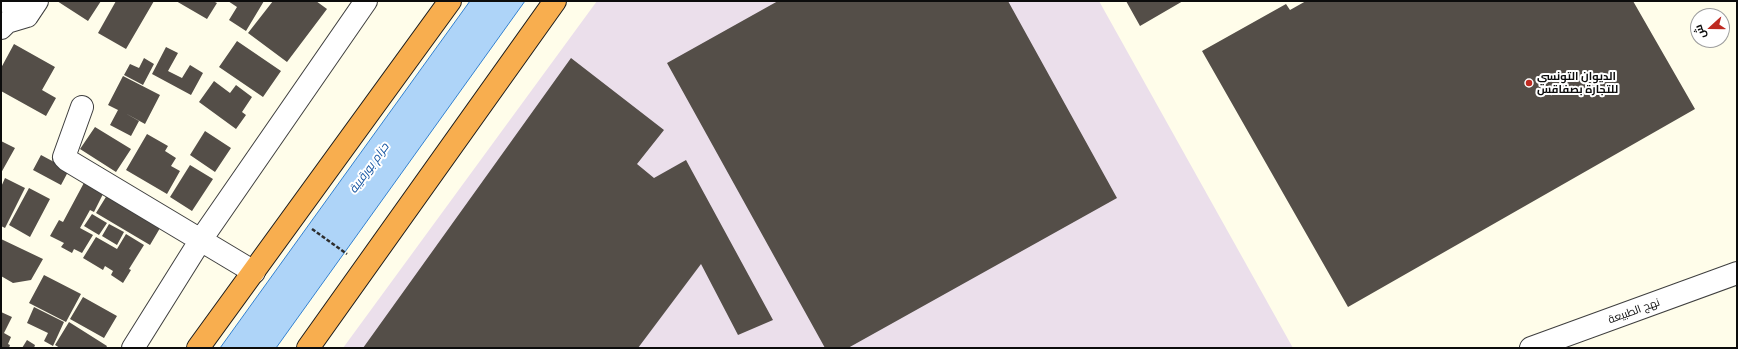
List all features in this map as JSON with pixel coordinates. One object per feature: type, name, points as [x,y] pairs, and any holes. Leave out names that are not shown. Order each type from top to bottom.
[{"type":"highway","points":[[198,348],[450,1]]},
{"type":"highway","points":[[308,348],[555,1]]},
{"type":"street","points":[[6,1],[32,8]]},
{"type":"street","points":[[133,348],[200,241],[366,1]]},
{"type":"street","points":[[1,28],[7,22],[32,8]]},
{"type":"street","points":[[82,107],[64,157],[67,160],[254,272]]},
{"type":"street","name":"نهج الطبيعة","points":[[1530,348],[1737,273]]},
{"type":"path","points":[[307,226],[349,255]]},
{"type":"shaded area","points":[[597,1],[1099,1],[1293,348],[343,348]]},
{"type":"water","name":"حزام بورقيبة","points":[[470,1],[525,1],[276,348],[220,348]]},
{"type":"building","points":[[57,1],[101,1],[88,21]]},
{"type":"building","points":[[116,1],[154,1],[126,49],[98,33]]},
{"type":"building","points":[[176,1],[213,1],[217,3],[207,19]]},
{"type":"building","points":[[228,1],[264,1],[246,31],[229,20],[237,7]]},
{"type":"building","points":[[273,1],[316,1],[327,9],[287,62],[248,33]]},
{"type":"building","points":[[778,1],[1008,1],[1117,198],[848,348],[825,348],[667,63]]},
{"type":"building","points":[[1126,1],[1183,1],[1140,26]]},
{"type":"building","points":[[1306,1],[1633,1],[1695,109],[1348,307],[1202,51],[1286,4],[1290,10]]},
{"type":"building","points":[[237,41],[281,71],[263,97],[219,67]]},
{"type":"building","points":[[14,44],[55,67],[42,90],[56,98],[46,116],[1,91],[1,68]]},
{"type":"building","points":[[166,47],[178,53],[168,71],[182,78],[190,65],[203,73],[191,95],[152,74]]},
{"type":"building","points":[[144,58],[154,64],[143,85],[124,75],[130,64],[139,68]]},
{"type":"building","points":[[571,58],[664,130],[637,164],[654,178],[686,160],[773,320],[738,335],[701,264],[638,348],[363,348]]},
{"type":"building","points":[[123,76],[160,95],[145,124],[125,113],[139,121],[131,136],[110,125],[118,110],[108,105]]},
{"type":"building","points":[[214,81],[230,93],[236,85],[252,97],[242,112],[246,115],[236,129],[199,102]]},
{"type":"building","points":[[95,127],[131,149],[116,172],[80,149]]},
{"type":"building","points":[[205,131],[231,148],[215,172],[190,155]]},
{"type":"building","points":[[147,134],[168,146],[165,151],[176,158],[171,166],[180,171],[167,194],[126,170]]},
{"type":"building","points":[[1,141],[15,148],[1,173]]},
{"type":"building","points":[[41,155],[69,170],[61,185],[33,170]]},
{"type":"building","points":[[190,165],[213,179],[192,211],[170,197]]},
{"type":"building","points":[[5,178],[25,188],[5,228],[1,226],[1,187]]},
{"type":"building","points":[[86,179],[103,194],[94,212],[90,210],[80,228],[93,235],[82,253],[74,249],[72,253],[61,247],[64,243],[50,236],[59,220],[63,222]]},
{"type":"building","points":[[29,188],[50,199],[30,237],[9,225]]},
{"type":"building","points":[[109,192],[163,223],[150,245],[96,213]]},
{"type":"building","points":[[92,214],[107,223],[99,235],[84,226]]},
{"type":"building","points":[[109,224],[124,232],[117,245],[102,236]]},
{"type":"building","points":[[126,234],[144,245],[129,269],[131,270],[123,283],[111,275],[113,271],[105,266],[103,270],[83,258],[96,237],[117,249]]},
{"type":"building","points":[[1,239],[43,259],[31,280],[13,283],[1,276]]},
{"type":"building","points":[[44,275],[81,294],[66,322],[29,303]]},
{"type":"building","points":[[83,297],[117,316],[104,338],[70,319]]},
{"type":"building","points":[[34,307],[64,322],[53,346],[44,341],[48,333],[27,323]]},
{"type":"building","points":[[1,312],[12,317],[4,333],[11,337],[8,344],[10,345],[9,348],[1,348]]},
{"type":"building","points":[[69,322],[107,346],[106,348],[60,348],[55,345]]},
{"type":"building","points":[[27,340],[35,345],[34,348],[22,348]]},
{"type":"place","name":"الديوان التونسي للتجارة بصفاقس","points":[[1529,83]]}]
